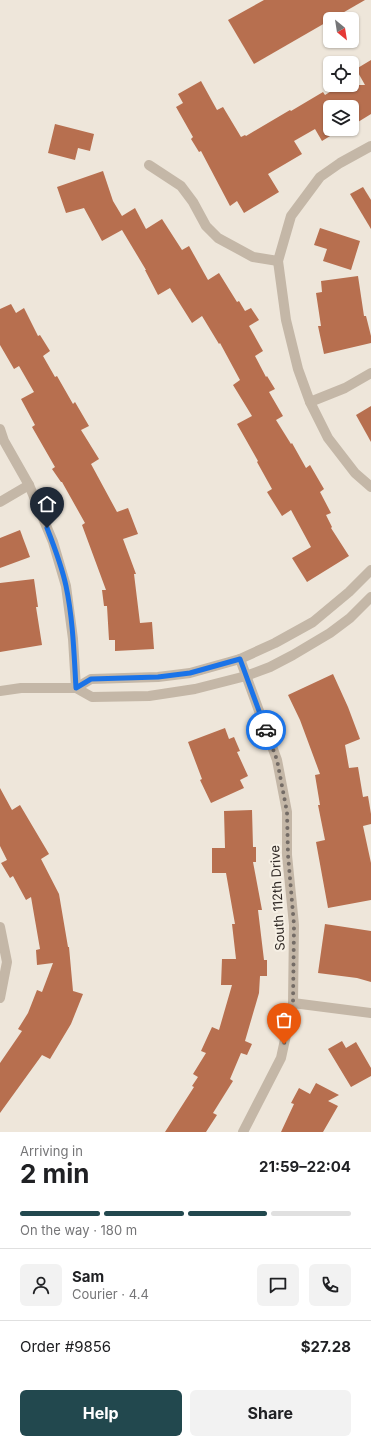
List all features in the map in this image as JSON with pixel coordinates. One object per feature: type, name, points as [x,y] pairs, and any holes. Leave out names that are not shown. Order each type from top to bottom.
[{"type":"street","points":[[371,146],[340,163],[320,177],[291,216],[278,260],[286,320],[298,369],[310,402],[328,438],[355,472],[371,487]]},
{"type":"street","points":[[149,165],[181,186],[193,202],[206,226],[218,238],[253,257],[278,260]]},
{"type":"street","points":[[310,402],[344,388],[371,373]]},
{"type":"street","points":[[0,429],[4,440],[29,485],[52,542],[66,586],[73,639],[76,688]]},
{"type":"street","points":[[0,502],[29,485]]},
{"type":"street","points":[[76,688],[91,679],[158,677],[186,674],[240,659],[275,643],[313,622],[349,592],[371,570]]},
{"type":"street","points":[[0,691],[21,688],[76,688],[92,697],[149,696],[196,689],[246,676],[288,658],[330,633],[350,618],[371,597]]},
{"type":"street","name":"South 112th Drive","points":[[240,659],[277,760],[287,812],[288,855],[294,925],[293,1003],[281,1058],[243,1132]]},
{"type":"street","points":[[0,927],[7,962],[0,998]]},
{"type":"street","points":[[293,1003],[371,1013]]},
{"type":"building","points":[[264,0],[365,0],[344,12],[323,12],[323,24],[254,64],[228,20]]},
{"type":"building","points":[[371,60],[371,114],[359,121],[359,100],[323,100],[323,136],[330,136],[322,141],[315,129],[294,141],[302,154],[268,174],[279,192],[244,213],[237,201],[230,206],[201,151],[199,152],[191,139],[193,137],[176,107],[183,103],[178,94],[201,81],[217,110],[223,107],[241,137],[246,136],[323,92],[325,95],[330,92],[359,92],[359,85],[365,85],[359,74],[359,67]]},
{"type":"building","points":[[55,124],[94,134],[90,151],[78,148],[75,160],[48,153]]},
{"type":"building","points":[[103,171],[113,201],[122,216],[135,208],[146,229],[162,219],[182,250],[189,246],[208,280],[219,273],[237,302],[239,301],[245,311],[251,308],[259,320],[249,326],[263,351],[255,356],[266,377],[267,376],[275,389],[269,392],[283,416],[276,420],[291,444],[292,443],[306,468],[310,465],[324,489],[320,492],[331,513],[326,515],[332,527],[331,528],[349,556],[307,582],[292,558],[311,547],[291,510],[282,516],[267,492],[272,489],[237,424],[252,416],[233,385],[240,380],[220,343],[219,344],[202,316],[192,323],[170,288],[158,295],[146,270],[122,230],[102,241],[84,208],[66,213],[57,187]]},
{"type":"building","points":[[363,187],[371,200],[371,229],[350,194]]},
{"type":"building","points":[[320,228],[360,241],[351,270],[323,261],[327,249],[314,245]]},
{"type":"building","points":[[358,276],[364,316],[366,316],[371,336],[371,343],[324,354],[318,326],[321,326],[316,293],[322,292],[321,281]]},
{"type":"building","points":[[11,304],[16,313],[24,308],[38,336],[40,335],[50,351],[43,356],[55,377],[57,376],[73,404],[75,402],[89,426],[81,430],[99,459],[91,464],[117,512],[128,508],[138,534],[123,539],[136,574],[134,574],[140,623],[152,622],[154,649],[115,651],[115,640],[109,640],[107,606],[104,606],[102,590],[106,590],[82,525],[85,523],[62,482],[52,469],[55,467],[32,427],[35,425],[21,399],[34,392],[19,366],[14,369],[0,345],[0,309]]},
{"type":"building","points":[[371,406],[371,442],[356,415]]},
{"type":"building","points":[[20,530],[30,557],[0,568],[0,538]]},
{"type":"building","points":[[34,579],[38,607],[36,607],[42,645],[0,652],[0,583]]},
{"type":"building","points":[[333,674],[360,739],[345,745],[349,768],[358,767],[363,797],[368,796],[371,824],[363,826],[371,863],[371,900],[328,908],[316,842],[325,840],[318,805],[320,805],[315,775],[320,774],[300,720],[288,695]]},
{"type":"building","points":[[225,728],[229,739],[234,737],[240,751],[237,752],[248,776],[240,780],[244,788],[211,803],[200,780],[202,779],[188,742]]},
{"type":"building","points":[[0,788],[12,810],[20,805],[49,854],[41,859],[59,894],[69,947],[73,991],[83,994],[71,1024],[50,1059],[42,1055],[0,1113],[0,1063],[22,1031],[18,1029],[28,1013],[37,990],[42,992],[53,963],[37,965],[36,950],[40,949],[31,897],[26,900],[13,876],[10,878],[1,863],[7,860],[0,846]]},
{"type":"building","points":[[252,810],[253,847],[256,847],[256,862],[253,862],[262,910],[258,910],[264,960],[267,960],[267,976],[260,976],[259,993],[245,1041],[252,1044],[247,1055],[241,1053],[230,1079],[233,1081],[213,1113],[217,1115],[206,1132],[165,1132],[194,1087],[192,1086],[198,1077],[193,1074],[206,1053],[201,1051],[212,1027],[219,1030],[232,985],[221,985],[222,959],[236,959],[232,924],[235,924],[226,873],[212,873],[212,848],[225,848],[224,811]]},
{"type":"building","points":[[325,924],[371,931],[371,982],[357,978],[318,973]]},
{"type":"building","points":[[342,1041],[346,1048],[356,1042],[371,1068],[371,1076],[351,1087],[328,1049]]},
{"type":"building","points":[[316,1083],[339,1095],[328,1101],[338,1106],[323,1132],[281,1132],[294,1104],[291,1103],[299,1088],[310,1094]]},
{"type":"way so far","points":[[266,730],[277,760],[287,812],[288,855],[294,925],[293,1003],[284,1044]]},
{"type":"route","points":[[47,528],[66,586],[73,639],[76,688],[91,679],[131,679],[190,673],[240,659],[266,730]]}]
